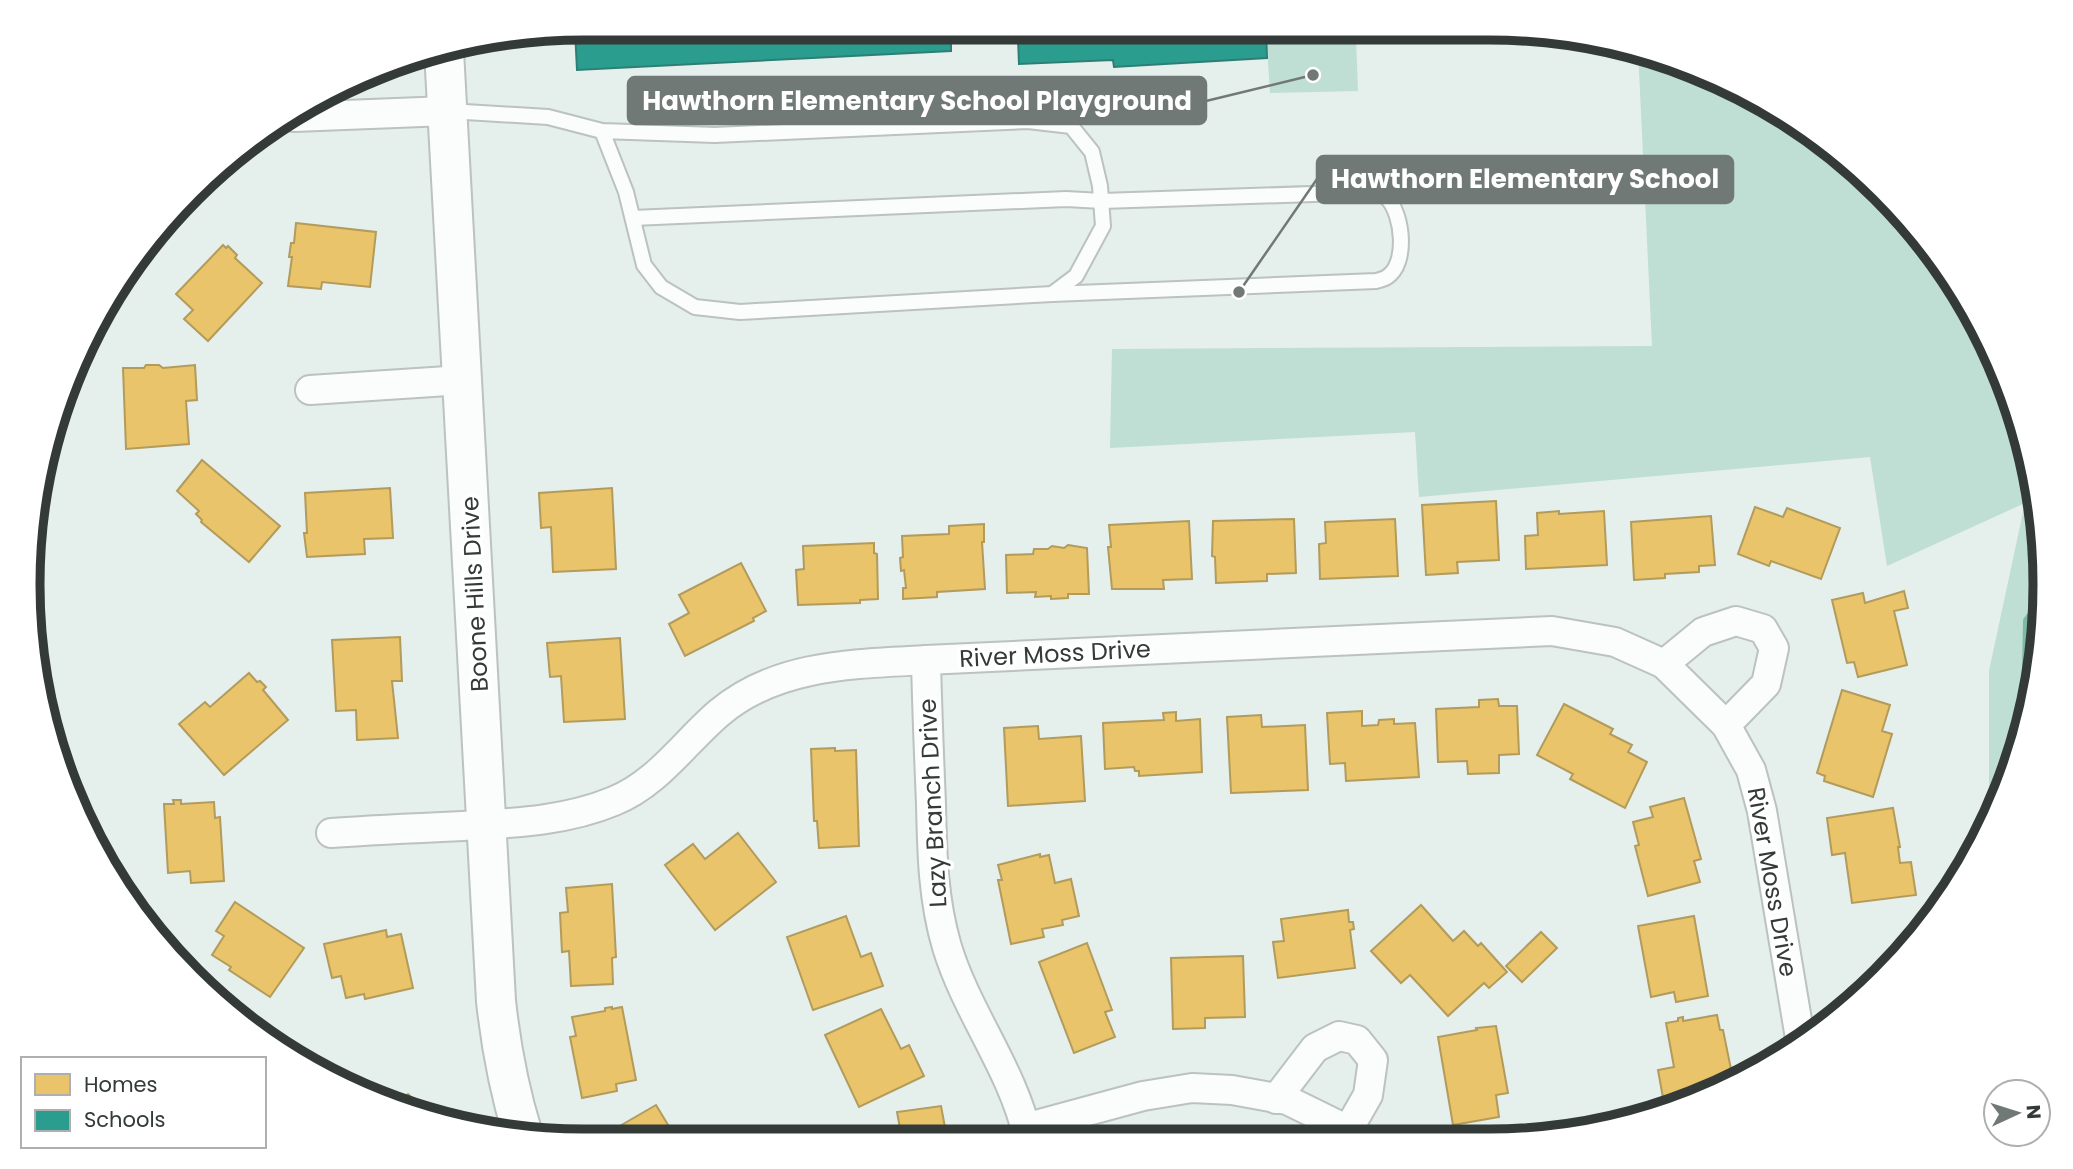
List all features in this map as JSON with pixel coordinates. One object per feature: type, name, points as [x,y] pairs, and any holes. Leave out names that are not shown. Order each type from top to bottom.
[{"type":"street","name":"Boone Hills Drive","points":[[444,59],[496,1001],[501,1051],[520,1125]]},
{"type":"street","points":[[306,117],[447,111]]},
{"type":"street","points":[[310,390],[464,380]]},
{"type":"street","points":[[1664,664],[1703,632],[1736,621],[1763,629],[1774,648],[1766,684],[1726,725]]},
{"type":"street","name":"River Moss Drive","points":[[331,833],[550,819],[587,811],[617,800],[647,782],[721,712],[757,688],[805,671],[845,665],[926,660],[1552,631],[1615,642],[1664,664],[1726,725],[1751,771],[1762,811],[1799,1031]]},
{"type":"street","name":"Lazy Branch Drive","points":[[926,660],[936,904],[947,948],[965,995],[1009,1083],[1026,1129]]},
{"type":"street","points":[[1276,1098],[1315,1048],[1339,1036],[1357,1040],[1373,1060],[1368,1095],[1353,1129]]},
{"type":"street","points":[[1040,1129],[1143,1096],[1192,1088],[1233,1090],[1287,1100],[1342,1129]]},
{"type":"lane","points":[[447,111],[548,117],[602,131],[715,135],[1028,121],[1071,126],[1092,152],[1102,201],[1103,226],[1076,276],[1052,294]]},
{"type":"lane","points":[[602,131],[626,192],[644,265],[661,287],[695,307],[740,312],[1052,294],[1376,281],[1389,276],[1398,262],[1401,241],[1397,212],[1386,196],[1371,192],[1102,201],[1066,199],[633,218]]},
{"type":"green space","points":[[1267,40],[1356,40],[1358,91],[1270,93]]},
{"type":"green space","points":[[1639,62],[1697,82],[1761,113],[1791,132],[1847,175],[1898,226],[1920,253],[1960,312],[1977,344],[2004,410],[2022,478],[2032,549],[2033,584],[2032,620],[2022,691],[2004,759],[1989,798],[1989,671],[2025,503],[1887,566],[1870,457],[1419,497],[1415,432],[1110,448],[1112,349],[1652,346]]},
{"type":"building: Homes","points":[[296,223],[376,232],[370,287],[322,282],[321,289],[288,286],[292,257],[289,257]]},
{"type":"building: Homes","points":[[223,245],[226,248],[228,246],[237,255],[235,258],[262,283],[208,341],[184,319],[193,310],[176,294]]},
{"type":"building: Homes","points":[[146,365],[159,365],[163,368],[195,365],[197,400],[186,401],[189,444],[126,449],[123,368],[144,368]]},
{"type":"building: Homes","points":[[202,460],[280,526],[249,562],[201,522],[196,514],[199,511],[177,491]]},
{"type":"building: Homes","points":[[390,488],[393,538],[364,539],[365,554],[307,557],[304,533],[307,533],[305,493]]},
{"type":"building: Homes","points":[[612,488],[616,569],[553,572],[551,527],[541,528],[539,493]]},
{"type":"building: Homes","points":[[1496,501],[1499,560],[1457,562],[1458,573],[1426,575],[1422,505]]},
{"type":"building: Homes","points":[[1755,507],[1783,517],[1787,508],[1840,528],[1821,579],[1771,561],[1769,566],[1738,554]]},
{"type":"building: Homes","points":[[1559,511],[1559,514],[1604,511],[1607,565],[1526,569],[1525,536],[1538,535],[1537,513]]},
{"type":"building: Homes","points":[[1711,516],[1715,565],[1699,566],[1699,572],[1665,574],[1665,578],[1634,580],[1631,522]]},
{"type":"building: Homes","points":[[1294,519],[1296,573],[1267,574],[1267,581],[1216,583],[1215,557],[1212,556],[1213,521]]},
{"type":"building: Homes","points":[[1395,519],[1398,576],[1320,579],[1319,544],[1326,543],[1325,522]]},
{"type":"building: Homes","points":[[1189,521],[1192,579],[1163,580],[1164,589],[1112,589],[1109,525]]},
{"type":"building: Homes","points":[[984,524],[982,542],[985,589],[937,592],[937,597],[903,599],[903,588],[906,588],[900,558],[903,557],[902,536],[949,534],[949,526]]},
{"type":"building: Homes","points":[[874,543],[874,553],[877,554],[878,599],[860,600],[860,603],[798,605],[796,570],[804,569],[803,546]]},
{"type":"building: Homes","points":[[1068,545],[1087,548],[1089,594],[1068,594],[1068,598],[1051,599],[1051,596],[1035,597],[1036,592],[1007,593],[1006,555],[1033,554],[1034,549],[1048,549],[1052,546],[1064,548]]},
{"type":"building: Homes","points":[[741,563],[766,611],[753,618],[754,621],[685,656],[669,624],[689,613],[679,595]]},
{"type":"building: Homes","points":[[1904,591],[1908,608],[1894,611],[1907,665],[1858,677],[1854,662],[1847,663],[1832,600],[1863,593],[1865,603]]},
{"type":"building: Homes","points":[[400,637],[402,681],[392,681],[398,738],[357,740],[356,710],[336,711],[332,640]]},
{"type":"building: Homes","points":[[620,638],[625,719],[564,722],[561,676],[550,677],[547,643]]},
{"type":"building: Homes","points":[[249,673],[266,687],[263,690],[288,720],[224,775],[179,724],[205,702],[210,707]]},
{"type":"building: Homes","points":[[1842,690],[1890,705],[1882,731],[1892,734],[1873,797],[1824,781],[1825,776],[1817,773]]},
{"type":"building: Homes","points":[[1498,699],[1499,706],[1517,706],[1519,754],[1499,755],[1499,773],[1468,774],[1467,761],[1438,762],[1436,709],[1479,707],[1479,700]]},
{"type":"building: Homes","points":[[1564,704],[1613,729],[1610,734],[1632,745],[1628,752],[1647,762],[1625,808],[1570,779],[1573,774],[1537,755]]},
{"type":"building: Homes","points":[[1362,711],[1362,726],[1378,725],[1379,720],[1394,719],[1394,724],[1415,723],[1419,777],[1346,781],[1345,763],[1330,764],[1327,713]]},
{"type":"building: Homes","points":[[1176,712],[1176,721],[1200,719],[1202,772],[1139,776],[1139,771],[1135,771],[1134,767],[1105,769],[1103,723],[1164,720],[1163,713]]},
{"type":"building: Homes","points":[[1261,715],[1262,727],[1305,725],[1308,790],[1231,793],[1227,717]]},
{"type":"building: Homes","points":[[1038,726],[1039,739],[1081,736],[1085,801],[1008,806],[1004,728]]},
{"type":"building: Homes","points":[[835,748],[835,751],[856,750],[859,846],[819,848],[817,821],[814,821],[811,749]]},
{"type":"building: Homes","points":[[1684,798],[1701,859],[1694,861],[1700,882],[1648,896],[1635,846],[1639,845],[1633,822],[1653,817],[1650,807]]},
{"type":"building: Homes","points":[[173,800],[181,800],[181,804],[214,802],[215,818],[220,817],[224,881],[191,883],[190,871],[168,873],[164,804],[174,804]]},
{"type":"building: Homes","points":[[1893,808],[1900,863],[1911,862],[1916,895],[1852,903],[1845,853],[1832,855],[1827,818]]},
{"type":"building: Homes","points":[[738,833],[776,882],[715,930],[665,865],[693,844],[705,859]]},
{"type":"building: Homes","points":[[1040,854],[1040,857],[1049,855],[1055,883],[1071,879],[1079,916],[1062,920],[1063,925],[1042,929],[1044,937],[1011,944],[998,880],[1002,880],[998,865]]},
{"type":"building: Homes","points":[[612,884],[616,957],[612,958],[613,984],[571,986],[569,951],[562,952],[560,913],[568,912],[566,888]]},
{"type":"building: Homes","points":[[235,902],[304,948],[270,997],[229,970],[231,967],[212,955],[224,936],[216,931]]},
{"type":"building: Homes","points":[[1421,905],[1453,941],[1464,931],[1478,946],[1481,943],[1507,972],[1489,988],[1484,983],[1448,1016],[1410,975],[1401,983],[1371,951]]},
{"type":"building: Homes","points":[[1348,910],[1349,922],[1353,922],[1354,929],[1350,930],[1355,968],[1278,978],[1273,942],[1284,941],[1281,919]]},
{"type":"building: Homes","points":[[846,916],[861,957],[871,953],[883,986],[813,1010],[787,937]]},
{"type":"building: Homes","points":[[1694,916],[1708,996],[1676,1002],[1674,992],[1651,997],[1638,926]]},
{"type":"building: Homes","points":[[386,930],[387,937],[401,934],[413,988],[365,999],[364,994],[346,998],[341,976],[332,978],[324,944]]},
{"type":"building: Homes","points":[[1541,932],[1557,948],[1522,982],[1506,966]]},
{"type":"building: Homes","points":[[1087,943],[1112,1010],[1105,1012],[1115,1037],[1074,1053],[1039,962]]},
{"type":"building: Homes","points":[[1243,956],[1245,1017],[1205,1018],[1205,1028],[1173,1029],[1171,958]]},
{"type":"building: Homes","points":[[622,1007],[636,1080],[616,1084],[617,1091],[582,1098],[570,1037],[576,1036],[572,1017],[605,1011],[605,1008]]},
{"type":"building: Homes","points":[[881,1009],[901,1049],[909,1045],[924,1076],[859,1107],[825,1035]]},
{"type":"building: Homes","points":[[1717,1015],[1732,1072],[1663,1098],[1658,1070],[1674,1067],[1666,1023],[1678,1021],[1678,1018],[1683,1017],[1683,1021]]},
{"type":"building: Homes","points":[[1496,1026],[1508,1093],[1496,1095],[1499,1117],[1453,1125],[1438,1037]]},
{"type":"building: Homes","points":[[408,1094],[416,1102],[410,1100],[404,1098]]},
{"type":"building: Homes","points":[[656,1105],[671,1129],[615,1129]]},
{"type":"building: Homes","points":[[941,1106],[945,1129],[900,1129],[897,1112]]},
{"type":"building: Schools","points":[[576,40],[1001,40],[951,43],[951,51],[577,70]]},
{"type":"building: Schools","points":[[1018,40],[1266,40],[1267,58],[1114,67],[1113,60],[1019,64]]},
{"type":"waterway","points":[[2027,661],[2028,621],[2032,615]]},
{"type":"place","name":"Hawthorn Elementary School Playground","points":[[1313,75]]},
{"type":"place","name":"Hawthorn Elementary School","points":[[1239,292]]}]
